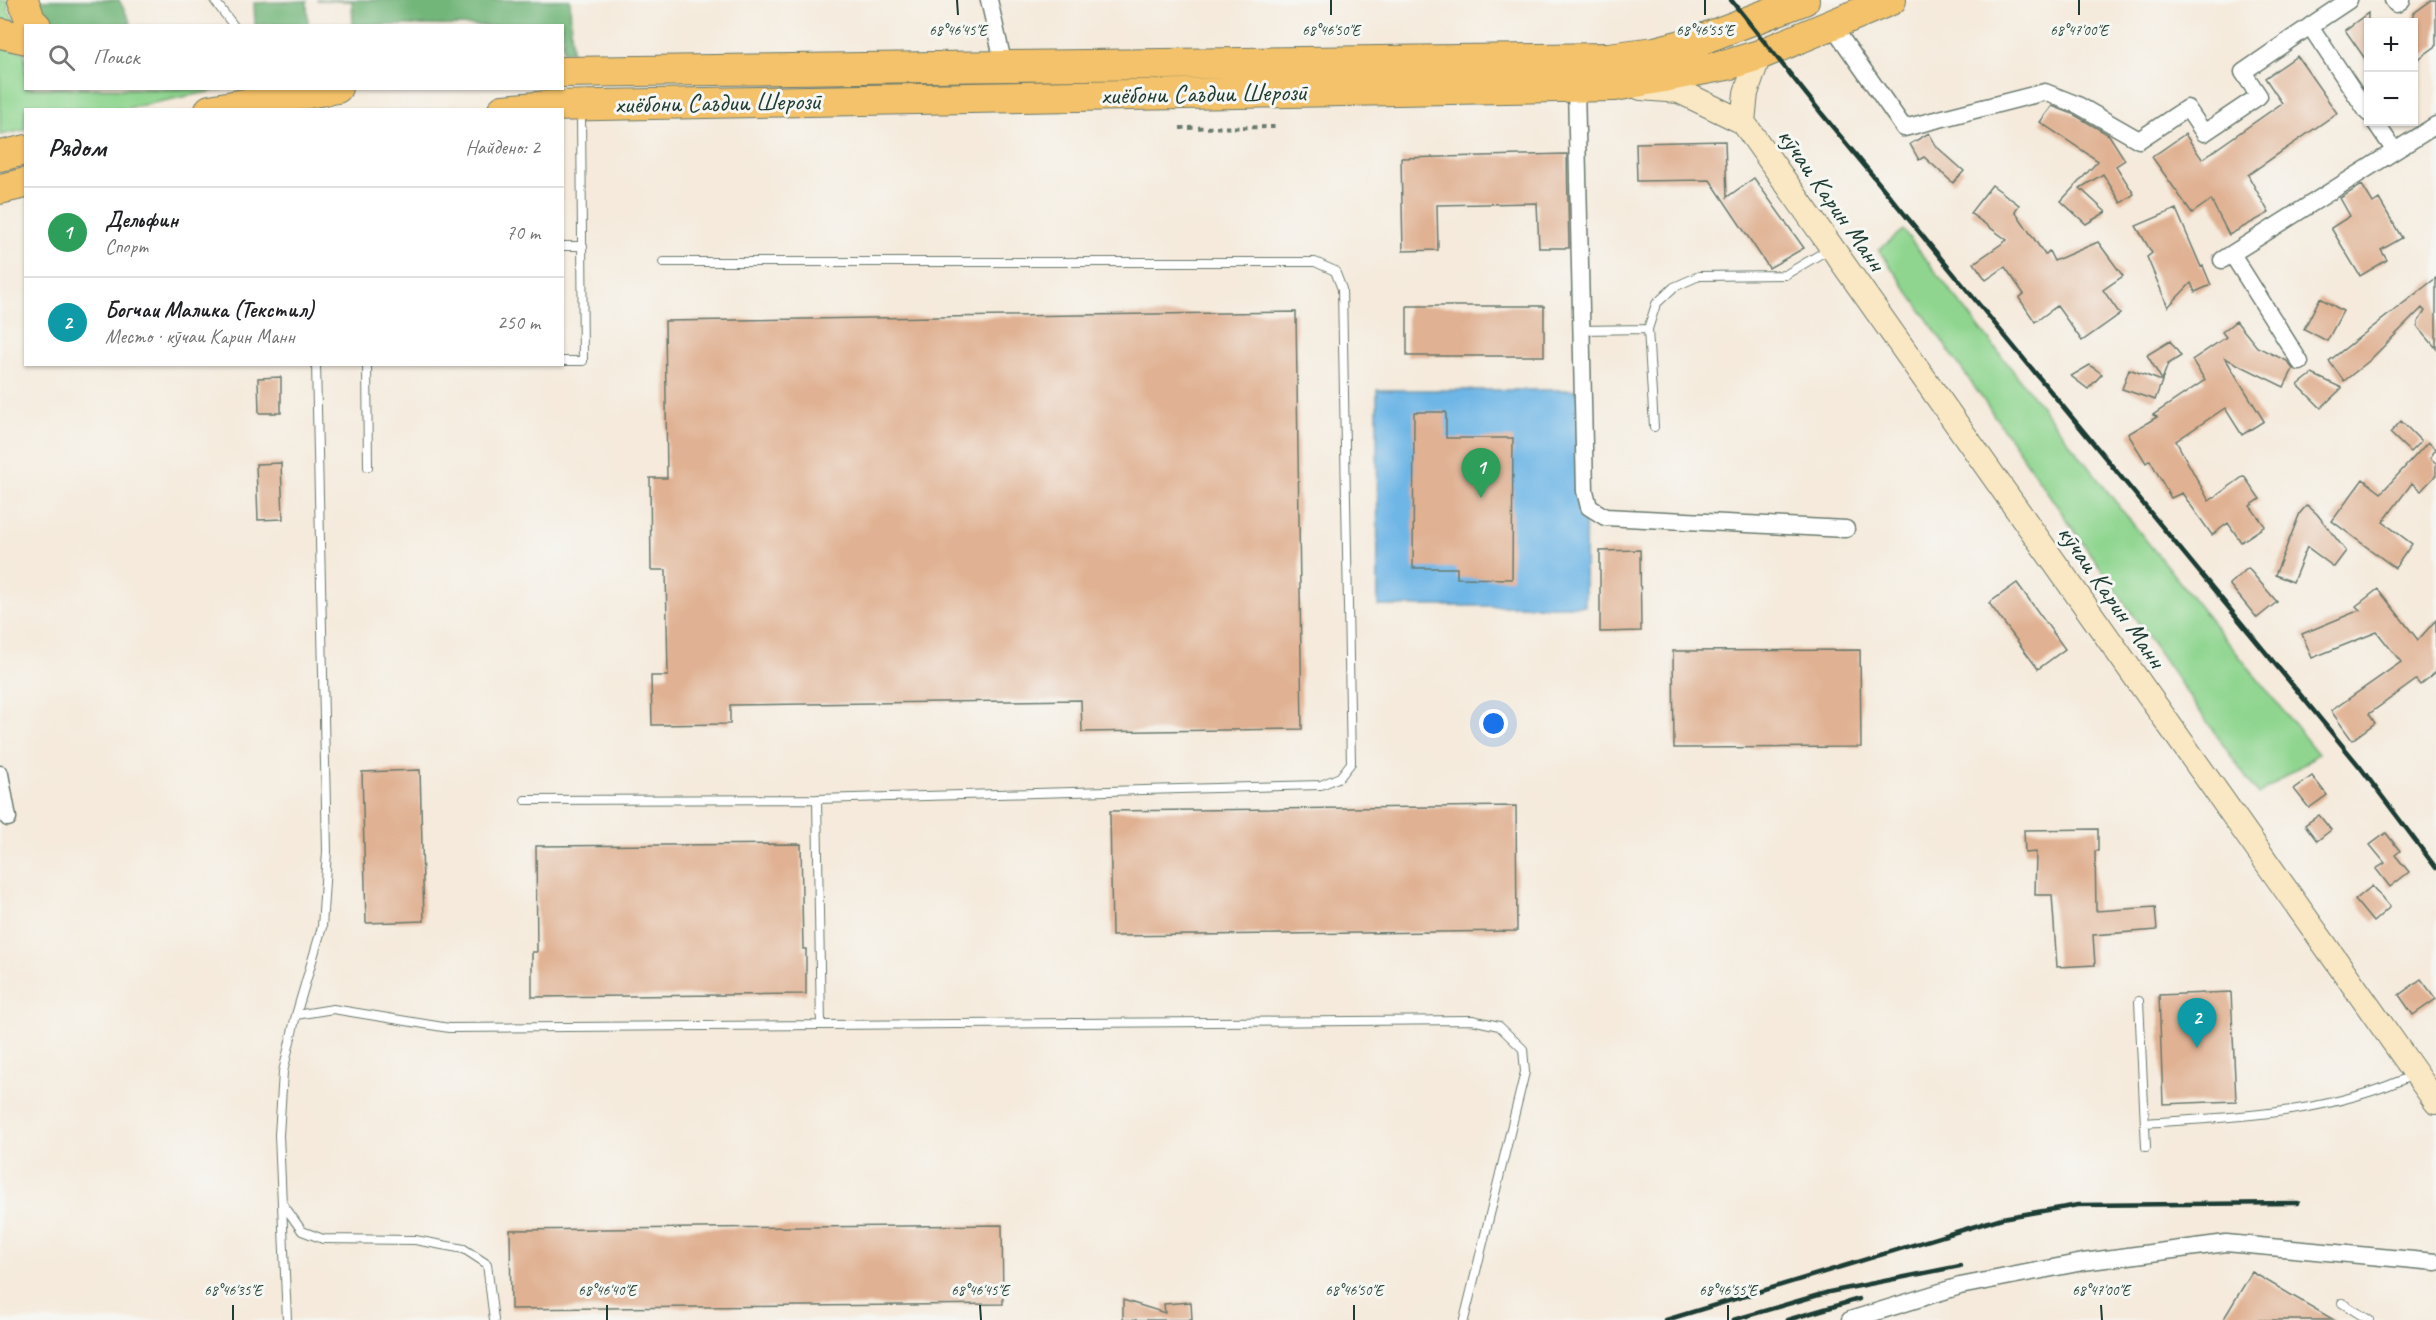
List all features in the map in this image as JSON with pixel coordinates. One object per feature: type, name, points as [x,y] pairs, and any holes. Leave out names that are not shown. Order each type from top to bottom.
[{"type":"highway","points":[[23,0],[34,24]]},
{"type":"highway","name":"хиёбони Саъдии Шерозӣ","points":[[564,72],[1608,58],[1655,52],[1697,41],[1804,0]]},
{"type":"highway","name":"хиёбони Саъдии Шерозӣ","points":[[534,108],[581,105],[1615,86],[1727,65],[1758,55],[1891,0]]},
{"type":"highway","points":[[0,33],[24,39]]},
{"type":"highway","points":[[222,108],[325,90]]},
{"type":"highway","points":[[0,156],[24,150]]},
{"type":"highway","points":[[0,189],[24,183]]},
{"type":"street","points":[[989,0],[1004,66]]},
{"type":"street","points":[[1832,25],[1904,128],[2045,92],[2078,105],[2139,140],[2187,108],[2204,133],[2259,96],[2243,72],[2349,0]]},
{"type":"street","points":[[2393,0],[2396,4],[2402,0]]},
{"type":"street","points":[[2310,26],[2364,106]]},
{"type":"street","name":"кӯчаи Карин Манн","points":[[1743,122],[1746,93],[1758,55]]},
{"type":"street","points":[[1576,86],[1585,491],[1589,507],[1605,517],[1846,529]]},
{"type":"street","name":"кӯчаи Карин Манн","points":[[1615,86],[1679,91],[1743,122],[2436,1102]]},
{"type":"street","points":[[2300,362],[2227,257],[2436,125]]},
{"type":"street","points":[[2377,126],[2395,151]]},
{"type":"street","points":[[0,774],[8,818]]},
{"type":"street","points":[[1850,1320],[1960,1286],[2083,1262],[2226,1243],[2436,1262]]},
{"type":"lane","points":[[214,0],[232,24]]},
{"type":"lane","points":[[564,361],[583,361],[581,105]]},
{"type":"lane","points":[[564,246],[583,246]]},
{"type":"lane","points":[[1654,427],[1648,329],[1656,304],[1674,287],[1699,276],[1785,275],[1831,248]]},
{"type":"lane","points":[[525,800],[817,799],[1321,785],[1340,777],[1351,763],[1342,289],[1335,271],[1315,262],[663,262]]},
{"type":"lane","points":[[1581,330],[1648,329]]},
{"type":"lane","points":[[288,1320],[279,1135],[283,1072],[296,1015],[322,927],[327,851],[316,366]]},
{"type":"lane","points":[[367,366],[368,467]]},
{"type":"lane","points":[[817,799],[821,1025]]},
{"type":"lane","points":[[2139,1001],[2146,1147]]},
{"type":"lane","points":[[296,1015],[333,1009],[449,1028],[1472,1020],[1499,1026],[1523,1049],[1526,1072],[1464,1320]]},
{"type":"lane","points":[[2145,1123],[2272,1114],[2382,1090],[2416,1074]]},
{"type":"lane","points":[[282,1203],[302,1231],[323,1239],[415,1240],[464,1249],[487,1264],[494,1320]]},
{"type":"lane","points":[[2342,1303],[2369,1320]]},
{"type":"path","points":[[1180,128],[1275,127]]},
{"type":"green space","points":[[0,0],[8,0],[8,10],[18,26],[0,20]]},
{"type":"green space","points":[[36,0],[119,0],[131,23],[58,24],[41,14]]},
{"type":"green space","points":[[316,0],[570,0],[572,51],[564,51],[564,24],[353,24],[352,1]]},
{"type":"green space","points":[[307,1],[308,24],[255,24],[254,3]]},
{"type":"green space","points":[[0,47],[24,52],[24,90],[218,90],[128,108],[24,108],[24,130],[0,135]]},
{"type":"green space","points":[[1903,230],[2133,524],[2318,754],[2258,795],[1879,250]]},
{"type":"water","points":[[1377,390],[1586,390],[1585,606],[1378,606]]},
{"type":"building","points":[[2432,0],[2436,0],[2436,46],[2418,59],[2418,18],[2414,18],[2414,13]]},
{"type":"building","points":[[2368,13],[2368,18],[2364,18],[2364,57],[2345,30]]},
{"type":"building","points":[[2297,56],[2337,113],[2248,175],[2269,213],[2229,235],[2211,200],[2192,213],[2152,157],[2185,134],[2202,159],[2282,103],[2265,78]]},
{"type":"building","points":[[2052,106],[2073,114],[2109,135],[2125,160],[2116,166],[2134,194],[2121,203],[2103,174],[2080,188],[2106,212],[2086,224],[2061,201],[2098,161],[2040,122]]},
{"type":"building","points":[[1929,133],[1937,147],[1964,171],[1953,183],[1924,157],[1919,160],[1910,144]]},
{"type":"building","points":[[1725,141],[1727,197],[1754,178],[1804,248],[1769,268],[1710,180],[1637,181],[1636,143]]},
{"type":"building","points":[[1567,154],[1569,248],[1539,248],[1537,203],[1437,205],[1438,250],[1403,251],[1401,158]]},
{"type":"building","points":[[1992,185],[2019,205],[2015,211],[2045,255],[2049,251],[2054,261],[2098,242],[2123,276],[2103,290],[2120,314],[2082,341],[2057,306],[2035,322],[2019,298],[2024,294],[2005,267],[1986,280],[1974,263],[2007,240],[1970,213]]},
{"type":"building","points":[[2362,185],[2373,203],[2379,199],[2402,238],[2381,250],[2387,260],[2360,276],[2331,228],[2350,216],[2340,198]]},
{"type":"building","points":[[2176,209],[2211,285],[2195,292],[2191,283],[2168,307],[2147,257],[2152,253],[2136,226]]},
{"type":"building","points":[[2436,278],[2436,348],[2418,327],[2418,322],[2425,311],[2422,308],[2369,361],[2344,381],[2329,361]]},
{"type":"building","points":[[2320,298],[2343,311],[2327,341],[2304,329]]},
{"type":"building","points":[[1407,306],[1544,306],[1544,356],[1407,356]]},
{"type":"building","points":[[1296,312],[1302,729],[1082,732],[1081,700],[730,705],[730,724],[652,725],[651,676],[668,676],[666,570],[651,570],[650,478],[667,478],[665,321]]},
{"type":"building","points":[[2236,321],[2257,347],[2287,361],[2293,369],[2284,387],[2225,358],[2264,421],[2242,435],[2225,408],[2176,441],[2209,501],[2244,476],[2260,499],[2250,506],[2265,526],[2241,542],[2228,523],[2212,535],[2182,493],[2171,498],[2150,460],[2146,463],[2128,434],[2157,417],[2153,415],[2205,380],[2192,360],[2226,337],[2222,332]]},
{"type":"building","points":[[2170,341],[2181,356],[2168,364],[2162,380],[2147,355]]},
{"type":"building","points":[[2090,365],[2102,374],[2088,389],[2071,376]]},
{"type":"building","points":[[2129,369],[2162,381],[2155,400],[2122,389]]},
{"type":"building","points":[[2312,374],[2342,388],[2321,408],[2298,385]]},
{"type":"building","points":[[281,377],[281,413],[259,413],[258,378]]},
{"type":"building","points":[[1414,412],[1446,412],[1446,438],[1513,438],[1512,579],[1457,578],[1457,568],[1413,568]]},
{"type":"building","points":[[2401,421],[2421,441],[2410,452],[2390,433]]},
{"type":"building","points":[[2428,442],[2436,449],[2430,458],[2436,463],[2436,475],[2421,491],[2412,483],[2383,522],[2412,544],[2395,568],[2332,521],[2363,479],[2381,493]]},
{"type":"building","points":[[281,463],[283,519],[258,520],[256,464]]},
{"type":"building","points":[[2307,505],[2317,514],[2346,551],[2334,567],[2307,547],[2293,582],[2275,575],[2300,513]]},
{"type":"building","points":[[1640,550],[1641,631],[1600,632],[1600,551]]},
{"type":"building","points":[[2248,568],[2277,602],[2257,618],[2229,584]]},
{"type":"building","points":[[2017,583],[2065,649],[2038,669],[1989,603]]},
{"type":"building","points":[[2378,589],[2418,640],[2436,620],[2436,672],[2420,685],[2416,680],[2369,714],[2375,723],[2352,740],[2331,711],[2401,662],[2377,632],[2312,658],[2302,634],[2360,610],[2356,606]]},
{"type":"building","points":[[1860,650],[1861,747],[1674,748],[1673,651]]},
{"type":"building","points":[[420,770],[424,921],[366,923],[362,772]]},
{"type":"building","points":[[2312,776],[2327,795],[2309,808],[2294,789]]},
{"type":"building","points":[[1516,806],[1517,931],[1112,936],[1110,811]]},
{"type":"building","points":[[2319,815],[2331,830],[2317,841],[2305,825]]},
{"type":"building","points":[[2098,829],[2098,851],[2095,851],[2096,911],[2155,907],[2157,930],[2093,935],[2095,965],[2057,967],[2052,895],[2035,895],[2036,852],[2025,853],[2024,830]]},
{"type":"building","points":[[2386,833],[2400,851],[2395,855],[2409,872],[2390,887],[2376,869],[2385,863],[2370,845]]},
{"type":"building","points":[[801,844],[806,994],[532,997],[532,952],[537,952],[536,846]]},
{"type":"building","points":[[2372,886],[2390,907],[2373,922],[2355,900]]},
{"type":"building","points":[[2421,979],[2436,999],[2413,1015],[2399,995]]},
{"type":"building","points":[[2231,992],[2236,1101],[2163,1104],[2159,995]]},
{"type":"building","points":[[1002,1225],[1003,1304],[511,1309],[510,1230]]},
{"type":"building","points":[[2252,1272],[2334,1320],[2223,1320]]},
{"type":"building","points":[[1123,1300],[1165,1313],[1164,1304],[1191,1302],[1192,1320],[1123,1320]]},
{"type":"railway","points":[[1731,0],[1822,114],[2360,767],[2436,868]]},
{"type":"railway","points":[[1666,1320],[2002,1218],[2078,1205],[2298,1203]]},
{"type":"railway","points":[[1733,1320],[1829,1292],[1960,1266]]},
{"type":"railway","points":[[1787,1320],[1859,1299]]},
{"type":"place","name":"Дельфин","points":[[1481,498]]},
{"type":"place","name":"Богчаи Малика (Текстил)","points":[[2197,1048]]}]
